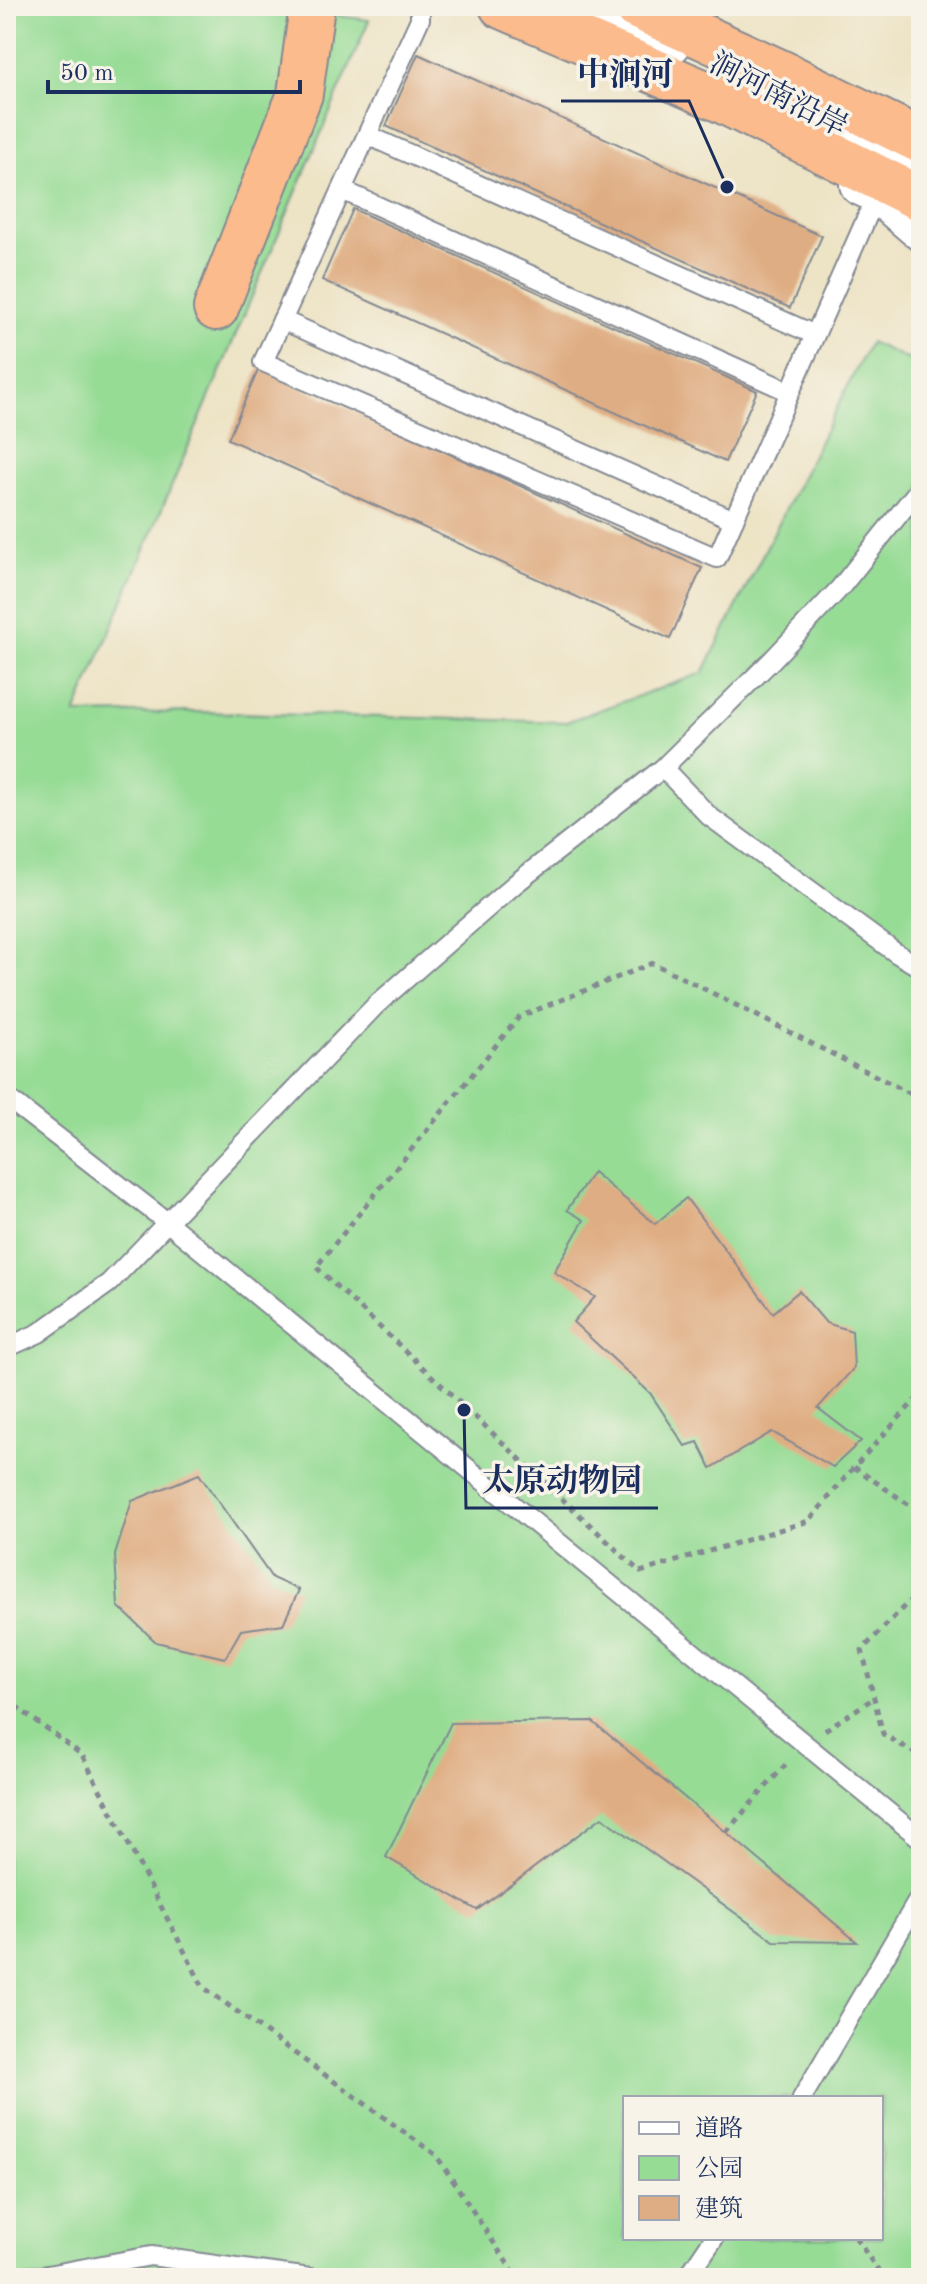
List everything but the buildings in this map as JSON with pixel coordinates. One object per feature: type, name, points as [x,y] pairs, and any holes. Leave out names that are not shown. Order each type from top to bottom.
[{"type":"highway","points":[[216,308],[300,94],[312,6]]},
{"type":"highway","points":[[502,6],[719,99],[921,199]]},
{"type":"highway","points":[[635,6],[921,141]]},
{"type":"street","name":"涧河南沿岸","points":[[474,6],[878,192],[921,215]]},
{"type":"street","name":"涧河南沿岸","points":[[589,6],[728,69],[921,168]]},
{"type":"street","name":"涧河南沿岸","points":[[878,192],[921,229]]},
{"type":"lane","points":[[420,6],[420,19],[263,362],[717,558],[878,192]]},
{"type":"lane","points":[[367,135],[815,335]]},
{"type":"lane","points":[[342,190],[790,392]]},
{"type":"lane","points":[[282,320],[734,520]]},
{"type":"lane","points":[[6,1348],[39,1333],[109,1283],[376,1005],[515,884],[663,768],[840,588],[921,487]]},
{"type":"lane","points":[[663,768],[709,816],[921,968]]},
{"type":"lane","points":[[6,1097],[167,1222],[921,1839]]},
{"type":"lane","points":[[803,2096],[921,1895]]},
{"type":"lane","points":[[687,2278],[713,2240]]},
{"type":"lane","points":[[31,2278],[151,2256],[310,2278]]},
{"type":"path","points":[[921,1099],[653,963],[519,1017],[316,1267],[640,1572],[809,1521],[921,1394]]},
{"type":"path","points":[[854,1467],[921,1513]]},
{"type":"path","points":[[921,1589],[862,1650],[883,1734],[921,1757]]},
{"type":"path","points":[[6,1699],[82,1755],[203,1987],[436,2155],[517,2278]]},
{"type":"path","points":[[857,2240],[883,2278]]},
{"type":"green space","points":[[6,6],[266,6],[369,20],[75,714],[199,712],[566,722],[703,673],[870,342],[921,365],[921,2278],[6,2278]]},
{"type":"place","name":"中涧河","points":[[727,187]]},
{"type":"place","name":"太原动物园","points":[[464,1410]]}]
